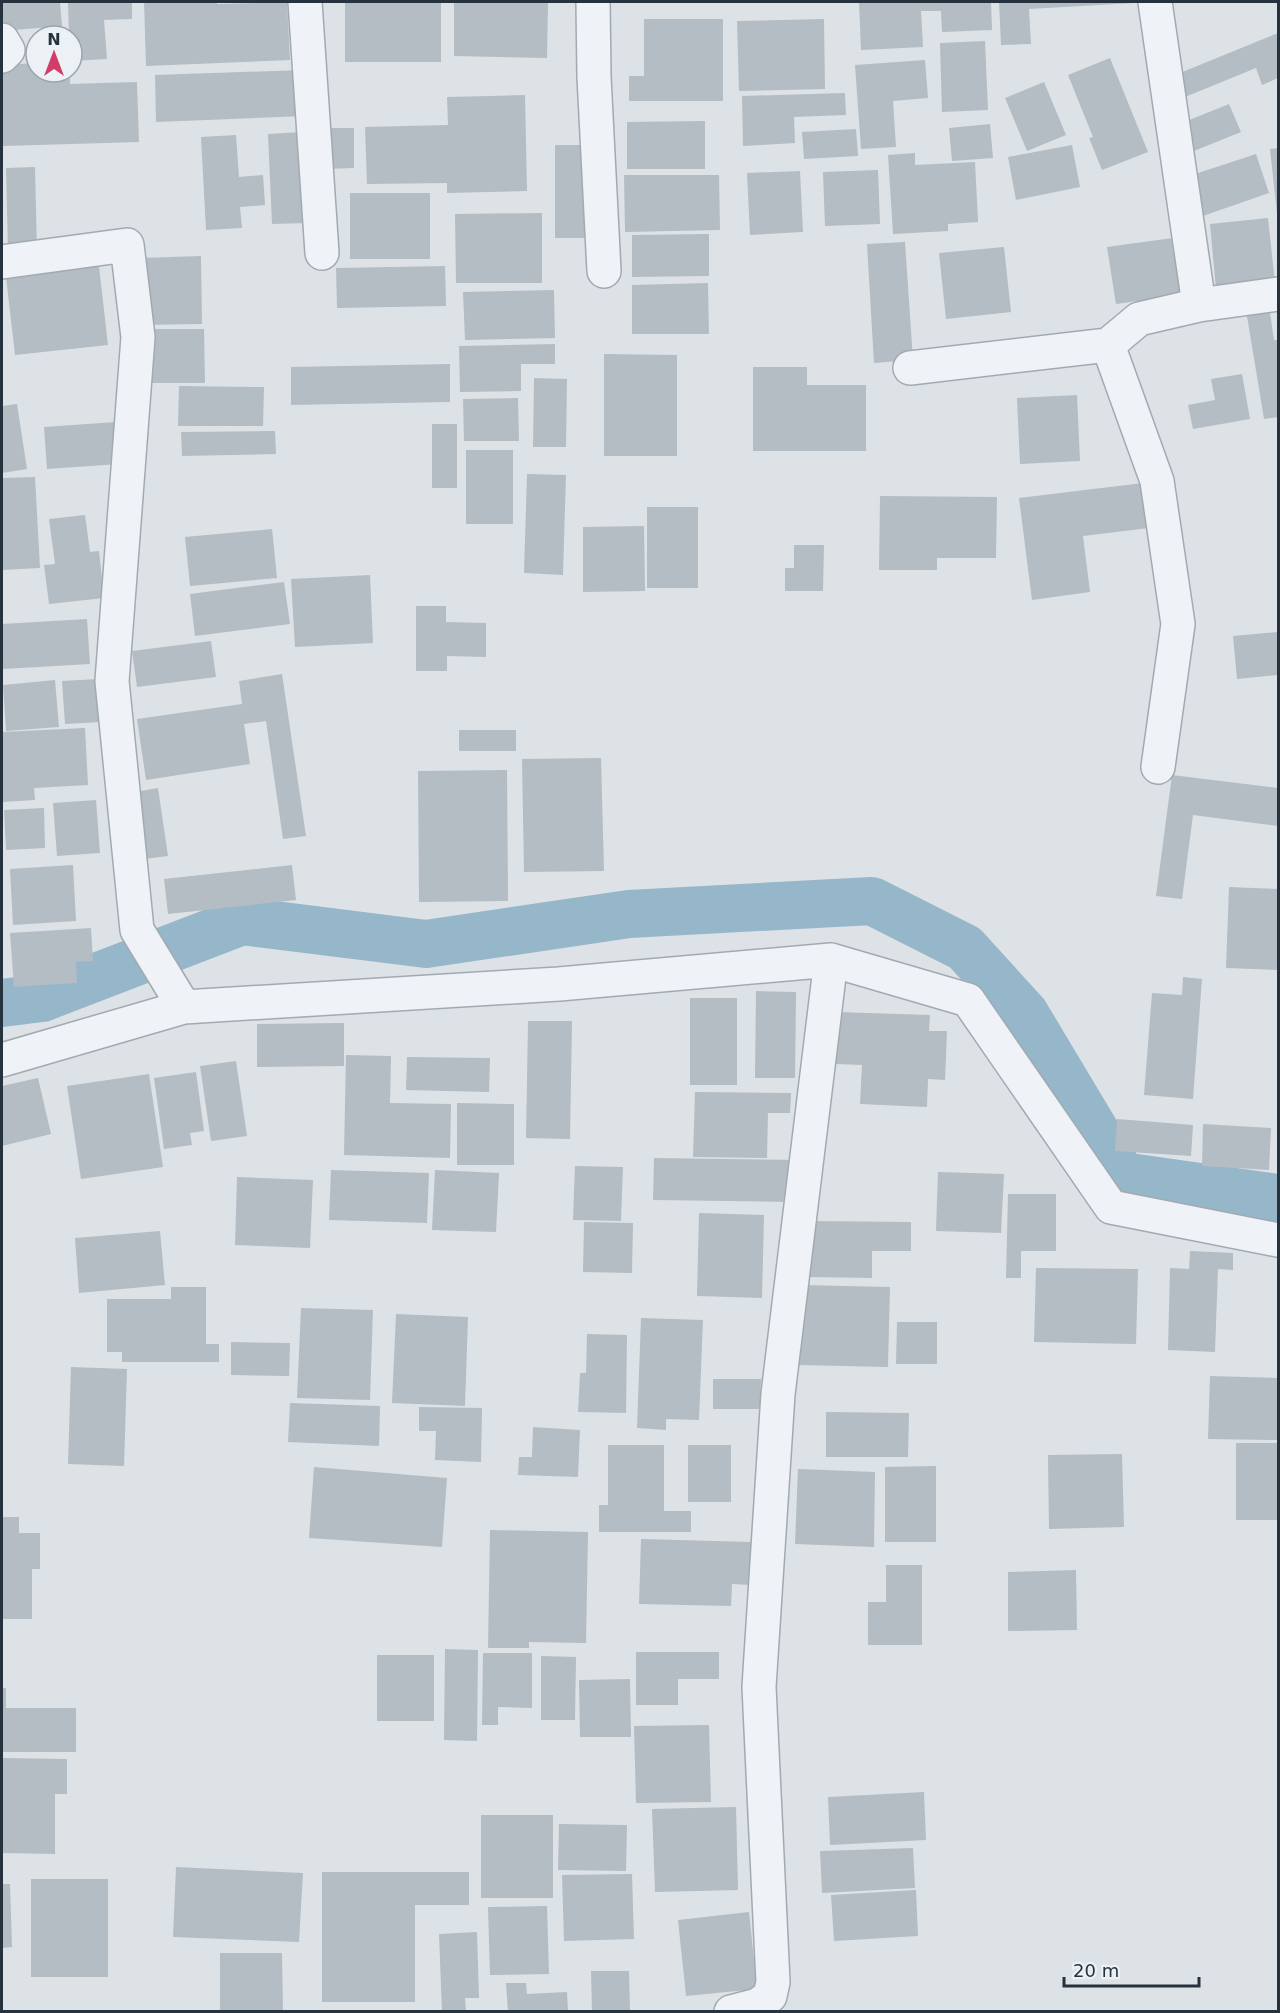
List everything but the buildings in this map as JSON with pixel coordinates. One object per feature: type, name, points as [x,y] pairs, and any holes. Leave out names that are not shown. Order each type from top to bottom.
[{"type":"street","points":[[304,2],[322,253]]},
{"type":"street","points":[[593,2],[594,77],[604,271]]},
{"type":"street","points":[[1155,2],[1199,305]]},
{"type":"street","points":[[2,40],[8,50],[2,56]]},
{"type":"street","points":[[2,262],[127,245],[138,337],[112,681],[137,930],[184,1007]]},
{"type":"street","points":[[910,368],[1108,345],[1139,319],[1199,305],[1278,294]]},
{"type":"street","points":[[1108,345],[1157,481],[1178,624],[1158,767]]},
{"type":"street","points":[[731,2012],[758,2005],[770,1996],[773,1982],[759,1687],[778,1394],[831,960]]},
{"type":"street","points":[[2,1059],[184,1007],[559,984],[831,960],[968,1000],[1112,1207],[1278,1240]]},
{"type":"waterway","points":[[2,1003],[42,998],[242,921],[426,944],[629,914],[872,901],[965,948],[1025,1014],[1122,1176],[1278,1198]]}]
